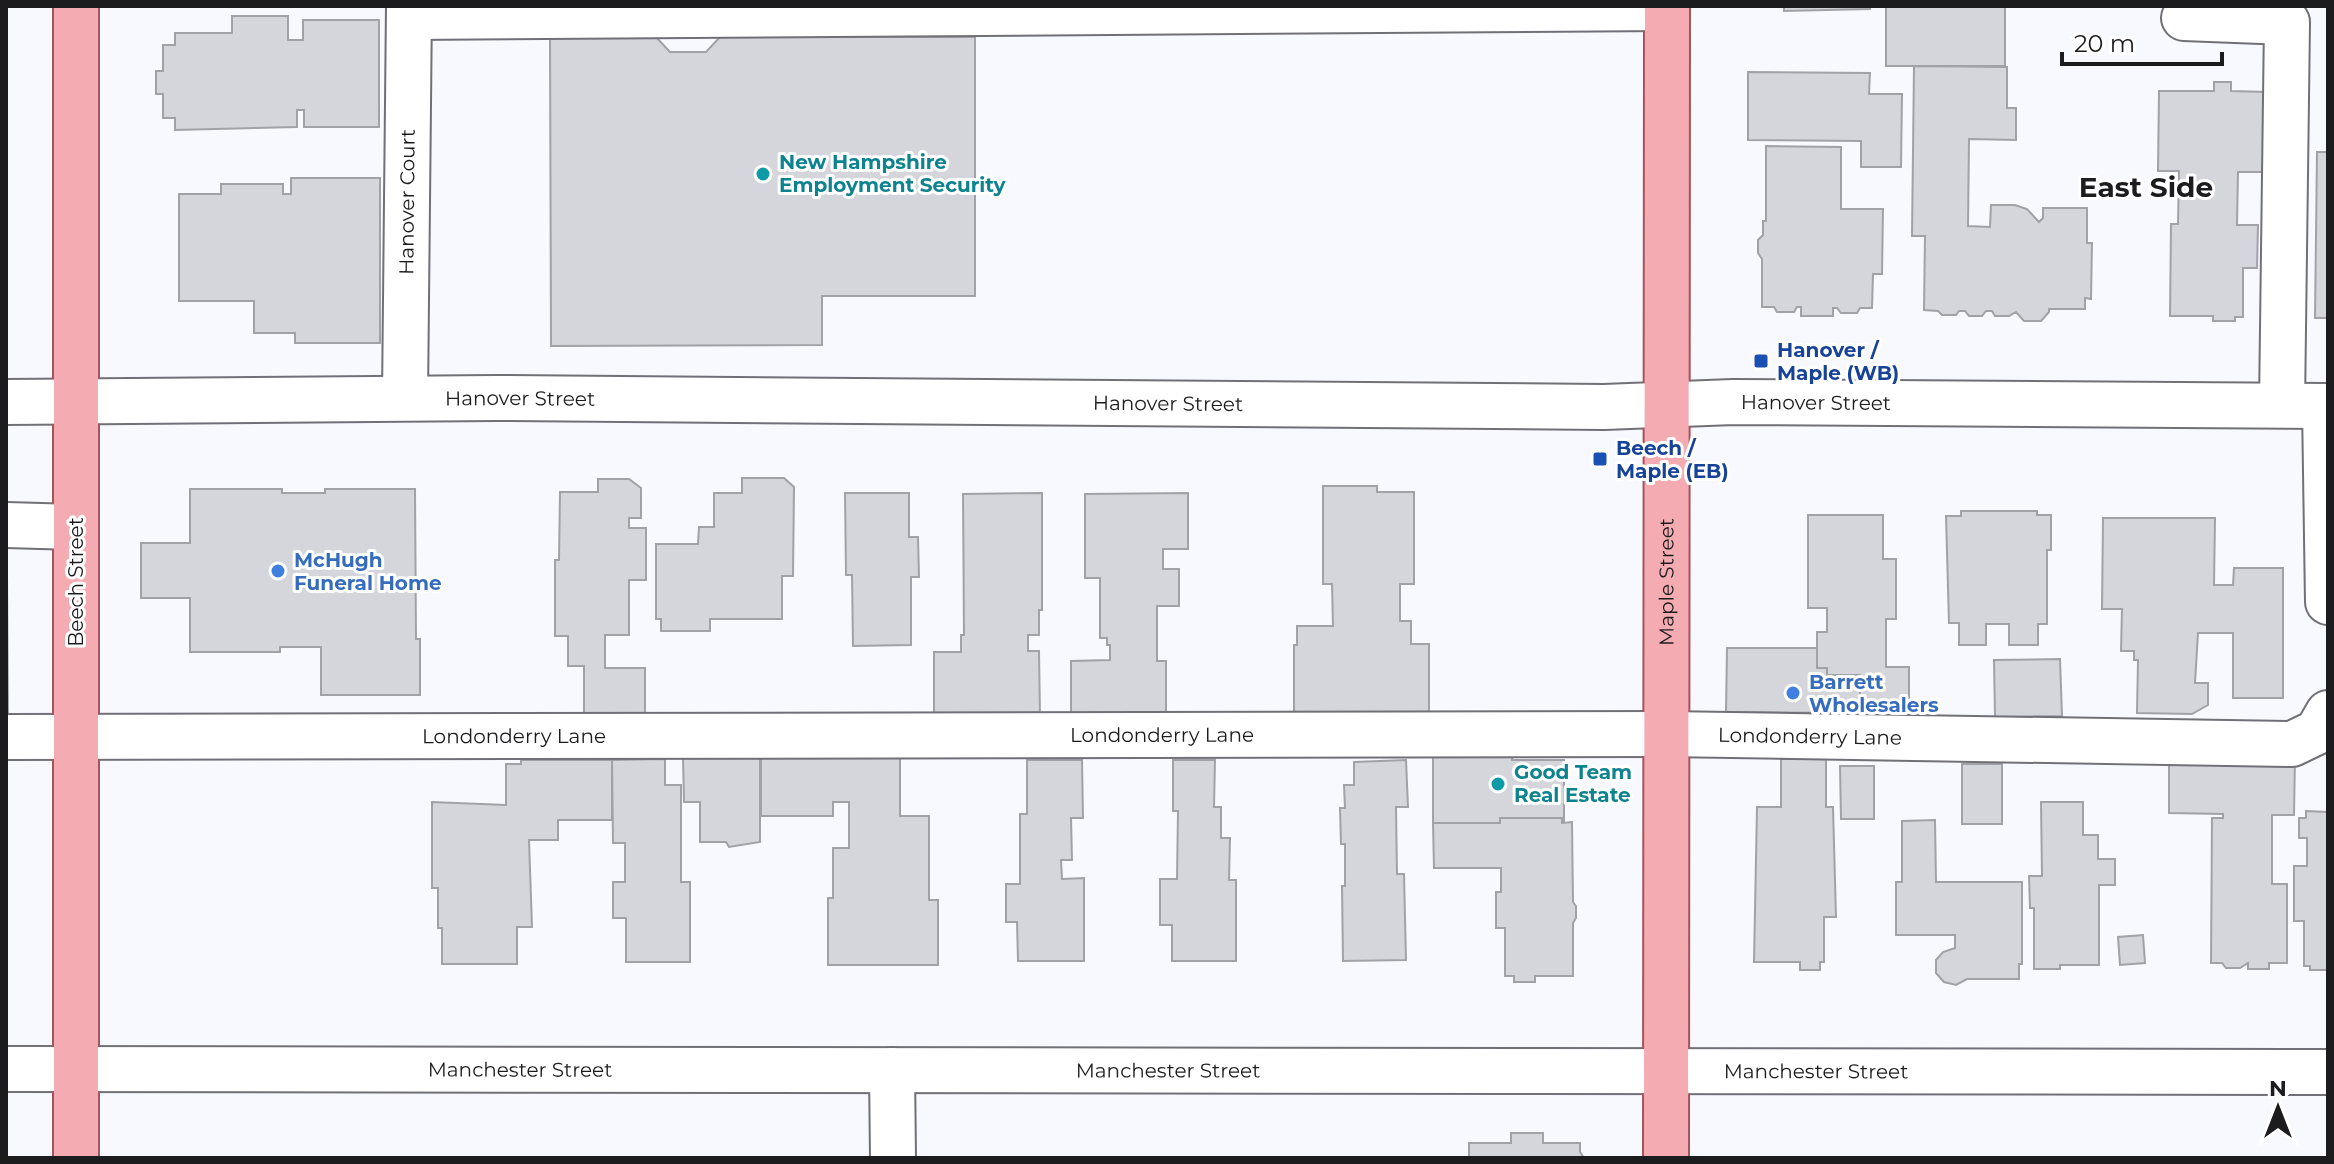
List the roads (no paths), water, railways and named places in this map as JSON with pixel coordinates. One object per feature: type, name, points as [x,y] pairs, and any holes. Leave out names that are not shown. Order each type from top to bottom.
[{"type":"main road","name":"Beech Street","points":[[76,6],[76,1158]]},
{"type":"main road","name":"Maple Street","points":[[1666,1158],[1667,7]]},
{"type":"street","points":[[409,11],[1667,7]]},
{"type":"street","name":"Hanover Court","points":[[405,398],[409,11]]},
{"type":"street","points":[[2184,18],[2287,22],[2282,405]]},
{"type":"street","name":"Hanover Street","points":[[6,402],[405,398],[1588,407],[1749,402],[2327,406]]},
{"type":"street","points":[[2327,406],[2328,602]]},
{"type":"street","points":[[6,525],[76,527]]},
{"type":"street","name":"Londonderry Lane","points":[[6,737],[1666,734],[2292,744],[2323,724]]},
{"type":"street","name":"Manchester Street","points":[[6,1069],[2328,1072]]},
{"type":"street","points":[[892,1070],[893,1158]]},
{"type":"place","name":"New Hampshire Employment Security","points":[[763,174]]},
{"type":"place","name":"Hanover / Maple (WB)","points":[[1761,361]]},
{"type":"place","name":"Beech / Maple (EB)","points":[[1600,459]]},
{"type":"place","name":"McHugh Funeral Home","points":[[278,571]]},
{"type":"place","name":"Barrett Wholesalers","points":[[1793,693]]},
{"type":"place","name":"Good Team Real Estate","points":[[1498,784]]},
{"type":"district","name":"East Side","points":[[2146,187]]}]
